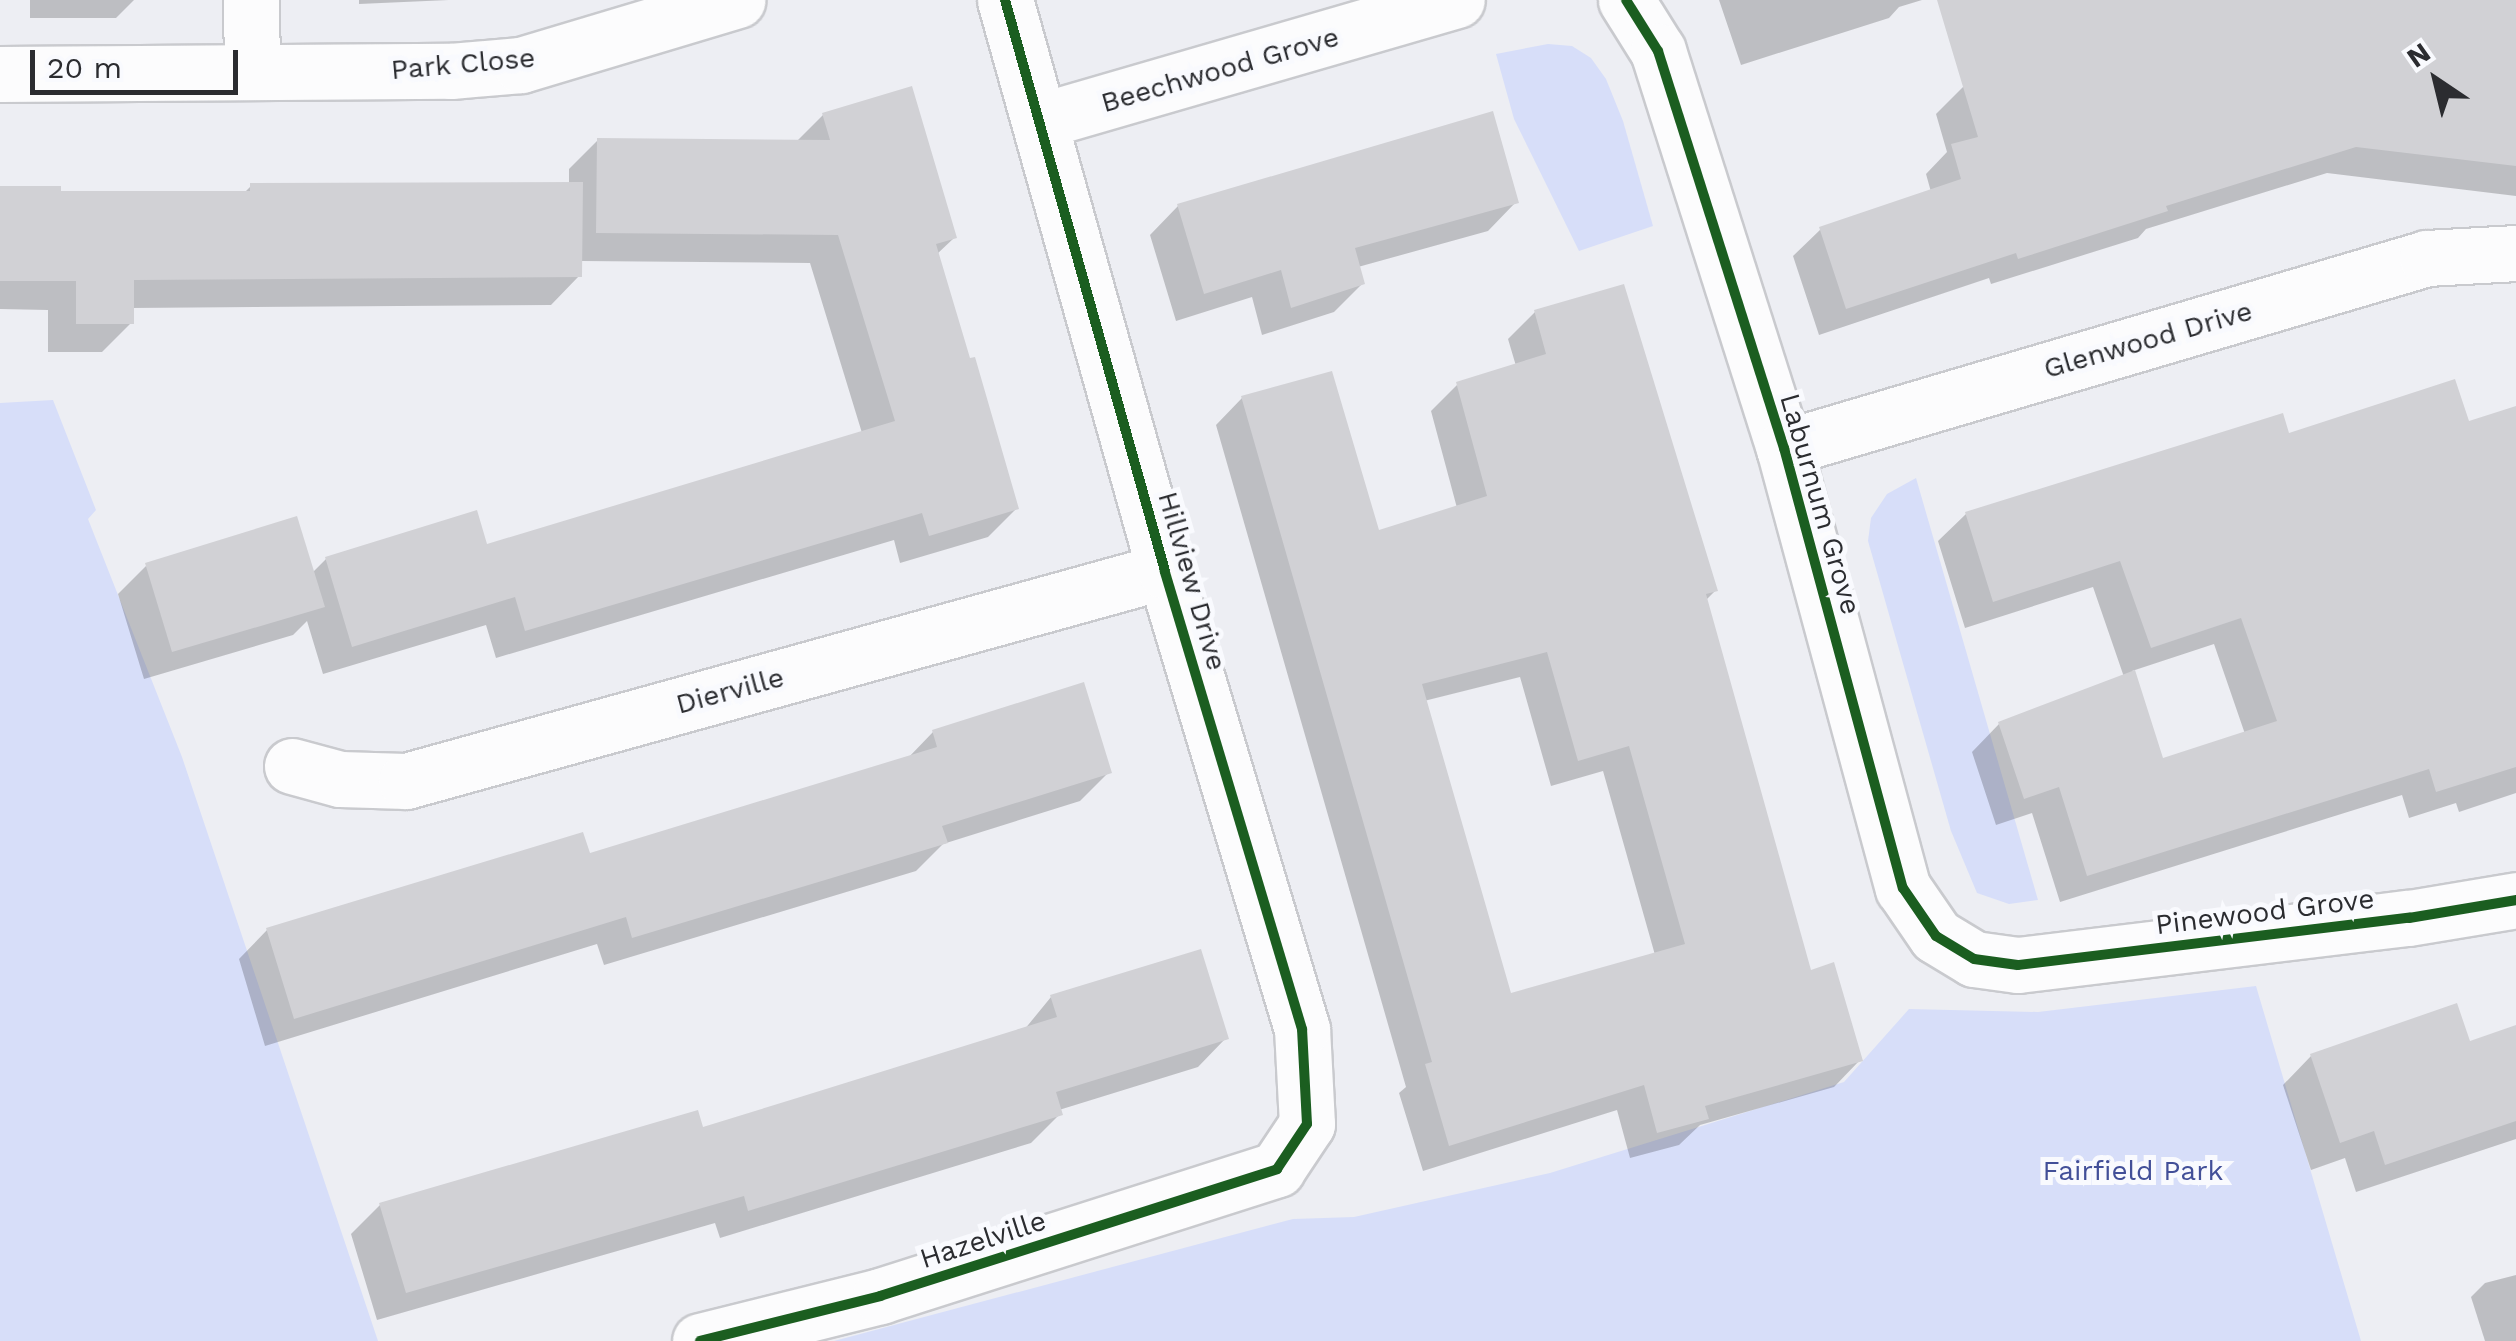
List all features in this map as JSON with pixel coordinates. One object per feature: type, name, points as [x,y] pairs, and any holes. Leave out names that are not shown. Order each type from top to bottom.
[{"type":"street","points":[[251,0],[252,72]]},
{"type":"street","name":"Park Close","points":[[0,74],[451,71],[521,66],[737,0]]},
{"type":"street","name":"Hillview Drive","points":[[1005,0],[1165,570],[1302,1029],[1307,1124],[1277,1169]]},
{"type":"street","name":"Beechwood Grove","points":[[1040,121],[1458,0]]},
{"type":"street","name":"Laburnum Grove","points":[[1626,0],[1658,51],[1784,448],[1903,888],[1936,936],[1974,959],[2018,964]]},
{"type":"street","name":"Glenwood Drive","points":[[1784,448],[2427,258],[2516,254]]},
{"type":"street","name":"Dierville","points":[[292,766],[340,779],[406,780],[1165,570]]},
{"type":"street","name":"Pinewood Grove","points":[[2018,964],[2409,918],[2516,900]]},
{"type":"street","name":"Hazelville","points":[[700,1341],[880,1296],[1277,1169]]},
{"type":"green space","points":[[1548,44],[1572,46],[1591,58],[1606,79],[1623,121],[1653,226],[1579,251],[1514,119],[1496,54]]},
{"type":"green space","points":[[53,400],[96,510],[88,519],[182,757],[378,1341],[0,1341],[0,403]]},
{"type":"green space","points":[[1916,478],[2038,900],[2009,904],[1977,893],[1951,831],[1868,541],[1871,518],[1887,494]]},
{"type":"green space","name":"Fairfield Park","points":[[2256,986],[2361,1341],[834,1341],[1293,1219],[1354,1217],[1550,1173],[1844,1082],[1909,1009],[2038,1012]]},
{"type":"building","points":[[1937,0],[2516,0],[2516,166],[2356,147],[2166,206],[2168,211],[2018,259],[2016,253],[1846,309],[1819,227],[1961,179],[1951,144],[1978,137]]},
{"type":"building","points":[[912,86],[957,238],[936,244],[970,358],[975,357],[1019,509],[929,536],[922,513],[525,631],[515,597],[352,647],[325,557],[477,510],[487,544],[895,421],[838,235],[596,233],[597,138],[830,140],[822,113]]},
{"type":"building","points":[[1493,111],[1519,203],[1355,248],[1365,284],[1291,308],[1281,270],[1204,294],[1177,204]]},
{"type":"building","points":[[583,182],[582,277],[134,280],[134,324],[76,324],[76,281],[0,281],[0,186],[61,186],[61,191],[250,191],[250,183]]},
{"type":"building","points":[[1624,284],[1718,591],[1706,594],[1811,970],[1834,962],[1863,1061],[1705,1106],[1709,1119],[1657,1133],[1644,1085],[1449,1146],[1425,1064],[1432,1062],[1241,396],[1332,371],[1379,530],[1487,496],[1456,382],[1546,354],[1534,310]],"holes":[[[1547,652],[1578,761],[1629,746],[1685,944],[1511,993],[1422,684]]]},
{"type":"building","points":[[2455,379],[2469,421],[2516,406],[2516,767],[2436,792],[2429,769],[2087,876],[2059,787],[2024,799],[1998,722],[2135,670],[2163,758],[2277,721],[2241,618],[2151,648],[2120,561],[1993,602],[1965,512],[2283,413],[2289,433]]},
{"type":"building","points":[[297,516],[325,607],[172,652],[145,563]]},
{"type":"building","points":[[1084,682],[1112,773],[942,826],[948,843],[632,938],[626,917],[294,1019],[266,928],[583,832],[590,853],[937,747],[932,730]]},
{"type":"building","points":[[1201,949],[1229,1039],[1056,1092],[1063,1115],[748,1211],[744,1196],[406,1293],[379,1203],[698,1110],[703,1127],[797,1098],[1057,1017],[1050,995]]},
{"type":"building","points":[[2457,1003],[2470,1041],[2516,1025],[2516,1121],[2385,1165],[2374,1131],[2340,1143],[2310,1054]]},
{"type":"cycle path","points":[[700,1341],[880,1296],[1277,1169],[1307,1124],[1302,1029],[1165,571],[1005,0]]},
{"type":"cycle path","points":[[1626,0],[1658,51],[1784,448],[1903,888],[1936,936],[1974,959],[2018,965],[2409,918],[2516,900]]}]
